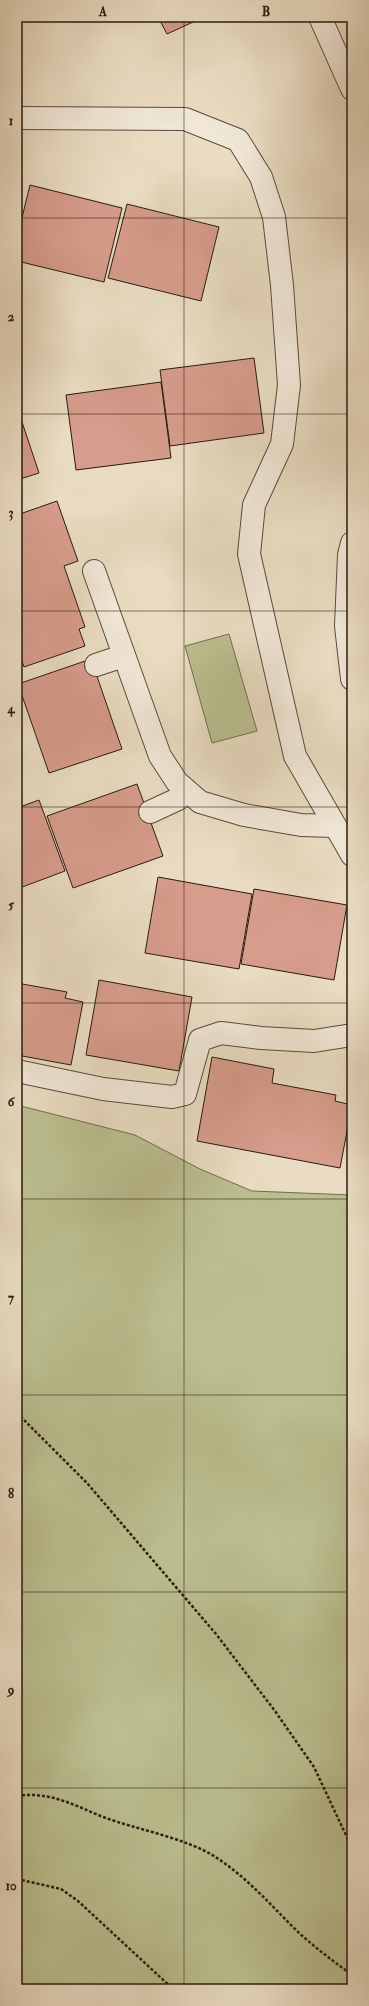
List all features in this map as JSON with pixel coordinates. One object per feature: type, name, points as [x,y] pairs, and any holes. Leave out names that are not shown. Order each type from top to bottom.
[{"type":"street","points":[[320,17],[352,89]]},
{"type":"street","points":[[17,119],[185,118],[238,140],[261,177],[274,217],[282,285],[289,386],[282,444],[254,505],[250,554],[295,756],[352,855]]},
{"type":"street","points":[[352,542],[349,555],[346,626],[352,679]]},
{"type":"street","points":[[94,571],[123,656],[160,756],[177,782],[200,802],[244,815],[301,825],[334,826]]},
{"type":"street","points":[[96,665],[123,656]]},
{"type":"street","points":[[150,812],[178,799],[187,791]]},
{"type":"street","points":[[17,1071],[103,1089],[172,1097],[185,1094],[200,1040],[221,1033],[261,1038],[314,1041],[352,1035]]},
{"type":"path","points":[[17,1413],[87,1482],[220,1640],[275,1711],[314,1767],[352,1848]]},
{"type":"path","points":[[17,1796],[29,1794],[49,1795],[104,1817],[187,1844],[216,1857],[244,1878],[269,1901],[294,1928],[352,1975]]},
{"type":"path","points":[[17,1879],[61,1889],[78,1901],[173,1989]]},
{"type":"green space","points":[[229,634],[257,731],[212,743],[185,646]]},
{"type":"green space","points":[[17,1105],[135,1135],[200,1169],[252,1191],[352,1195],[352,1989],[17,1989]]},
{"type":"building","points":[[158,17],[204,17],[167,34]]},
{"type":"building","points":[[30,185],[122,208],[104,282],[17,261],[17,238]]},
{"type":"building","points":[[127,204],[219,227],[201,301],[108,278]]},
{"type":"building","points":[[254,358],[264,433],[170,446],[160,370]]},
{"type":"building","points":[[161,382],[171,458],[76,470],[66,395]]},
{"type":"building","points":[[19,413],[39,473],[17,480],[17,414]]},
{"type":"building","points":[[57,501],[78,561],[64,566],[85,627],[79,629],[85,646],[24,667],[17,648],[17,515]]},
{"type":"building","points":[[91,659],[122,749],[49,773],[18,684]]},
{"type":"building","points":[[137,784],[163,856],[73,888],[47,816]]},
{"type":"building","points":[[39,800],[65,871],[17,889],[17,808]]},
{"type":"building","points":[[158,877],[252,894],[239,969],[145,953]]},
{"type":"building","points":[[254,889],[347,905],[334,980],[241,964]]},
{"type":"building","points":[[99,980],[192,997],[179,1071],[86,1055]]},
{"type":"building","points":[[17,983],[67,992],[65,998],[83,1002],[71,1065],[17,1055]]},
{"type":"building","points":[[212,1057],[274,1069],[272,1083],[336,1095],[335,1101],[352,1105],[340,1168],[197,1141]]}]
